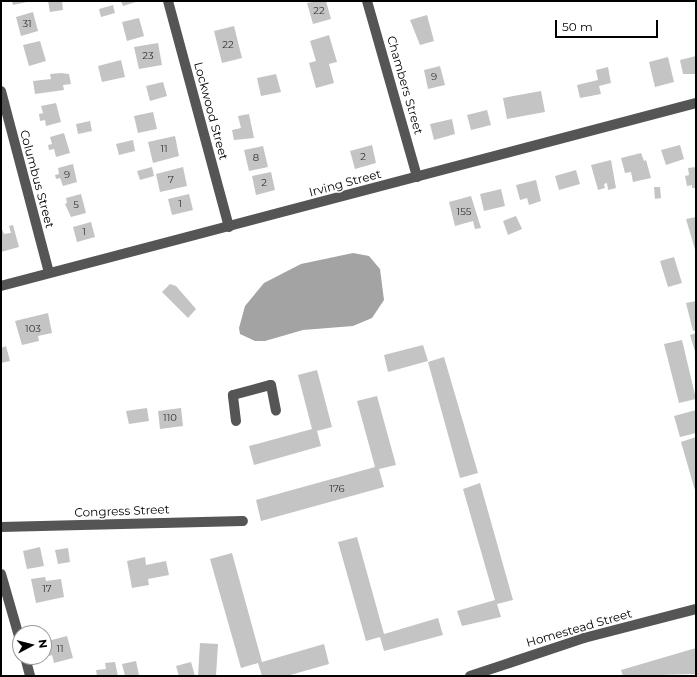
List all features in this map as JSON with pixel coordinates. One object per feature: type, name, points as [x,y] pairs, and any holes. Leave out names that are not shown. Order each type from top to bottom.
[{"type":"street","name":"Lockwood Street","points":[[168,1],[229,227]]},
{"type":"street","name":"Chambers Street","points":[[367,1],[417,177]]},
{"type":"street","name":"Columbus Street","points":[[1,91],[49,273]]},
{"type":"street","name":"Irving Street","points":[[1,286],[696,103]]},
{"type":"street","points":[[236,421],[233,395],[271,385],[276,411]]},
{"type":"street","name":"Congress Street","points":[[1,527],[243,521]]},
{"type":"street","points":[[1,574],[16,625]]},
{"type":"street","name":"Homestead Street","points":[[470,676],[584,638],[696,609]]},
{"type":"street","points":[[27,665],[30,676]]},
{"type":"shaded area","points":[[353,253],[369,256],[380,269],[384,300],[372,318],[353,326],[303,330],[265,341],[255,341],[240,334],[239,328],[245,306],[264,283],[301,264]]},
{"type":"building","points":[[12,1],[27,1],[27,2],[13,5]]},
{"type":"building","points":[[48,1],[62,1],[63,10],[50,12]]},
{"type":"building","points":[[121,1],[139,1],[123,6]]},
{"type":"building","points":[[326,1],[331,19],[313,24],[307,3]]},
{"type":"building","points":[[113,5],[115,13],[101,17],[99,9]]},
{"type":"building","points":[[33,12],[38,31],[21,36],[16,17]]},
{"type":"building","points":[[427,15],[434,41],[420,45],[410,20]]},
{"type":"building","points":[[139,18],[144,36],[127,41],[122,22]]},
{"type":"building","points":[[234,26],[242,58],[222,63],[214,31]]},
{"type":"building","points":[[329,35],[337,62],[329,64],[334,83],[316,88],[309,63],[316,61],[310,41]]},
{"type":"building","points":[[40,41],[46,61],[29,66],[23,45]]},
{"type":"building","points":[[158,43],[162,65],[139,69],[134,47]]},
{"type":"building","points":[[696,56],[696,74],[683,74],[680,60]]},
{"type":"building","points":[[668,57],[674,82],[655,87],[649,62]]},
{"type":"building","points":[[121,60],[125,77],[102,82],[98,66]]},
{"type":"building","points":[[440,66],[445,85],[428,89],[424,70]]},
{"type":"building","points":[[608,67],[611,83],[599,86],[601,94],[580,98],[577,85],[598,80],[596,70]]},
{"type":"building","points":[[50,74],[69,74],[71,84],[63,85],[64,90],[35,94],[33,81],[51,79]]},
{"type":"building","points":[[276,74],[281,92],[261,96],[257,78]]},
{"type":"building","points":[[163,82],[167,96],[150,101],[146,86]]},
{"type":"building","points":[[541,91],[545,112],[507,119],[503,98]]},
{"type":"building","points":[[56,103],[61,122],[46,126],[45,120],[40,121],[39,114],[43,113],[41,106]]},
{"type":"building","points":[[487,110],[491,125],[471,130],[467,115]]},
{"type":"building","points":[[153,112],[157,129],[138,133],[134,116]]},
{"type":"building","points":[[249,114],[254,138],[234,140],[232,130],[241,128],[238,116]]},
{"type":"building","points":[[452,119],[455,134],[434,140],[430,124]]},
{"type":"building","points":[[90,121],[92,131],[78,134],[76,124]]},
{"type":"building","points":[[64,133],[70,153],[56,157],[54,149],[49,150],[48,145],[52,144],[50,137]]},
{"type":"building","points":[[175,136],[179,156],[153,163],[148,142]]},
{"type":"building","points":[[133,140],[135,151],[119,155],[116,144]]},
{"type":"building","points":[[372,145],[376,163],[355,169],[350,151]]},
{"type":"building","points":[[680,145],[684,159],[666,165],[661,150]]},
{"type":"building","points":[[263,146],[268,167],[249,171],[244,150]]},
{"type":"building","points":[[641,153],[644,161],[646,160],[651,178],[633,182],[631,172],[625,173],[621,158]]},
{"type":"building","points":[[611,160],[616,188],[608,190],[607,183],[604,184],[605,188],[598,190],[591,165]]},
{"type":"building","points":[[73,164],[77,182],[63,186],[60,178],[56,179],[55,175],[59,174],[58,168]]},
{"type":"building","points":[[152,167],[154,176],[140,180],[137,171]]},
{"type":"building","points":[[183,167],[187,186],[160,192],[156,174]]},
{"type":"building","points":[[696,167],[696,188],[692,188],[692,185],[687,186],[685,176],[689,175],[688,168]]},
{"type":"building","points":[[576,170],[580,184],[559,190],[555,176]]},
{"type":"building","points":[[271,172],[275,190],[256,195],[252,176]]},
{"type":"building","points":[[536,180],[541,201],[529,205],[527,198],[520,200],[516,185]]},
{"type":"building","points":[[654,187],[660,187],[661,198],[655,199]]},
{"type":"building","points":[[501,189],[505,206],[484,211],[480,194]]},
{"type":"building","points":[[81,194],[86,213],[71,217],[65,204],[67,203],[66,198]]},
{"type":"building","points":[[189,194],[193,210],[172,215],[168,199]]},
{"type":"building","points":[[471,196],[481,228],[475,229],[473,221],[455,226],[449,202]]},
{"type":"building","points":[[516,216],[522,229],[508,235],[503,221]]},
{"type":"building","points":[[696,217],[696,253],[686,219]]},
{"type":"building","points":[[91,222],[95,237],[77,242],[73,227]]},
{"type":"building","points":[[13,225],[19,247],[1,252],[1,227],[4,234],[11,233],[9,226]]},
{"type":"building","points":[[674,257],[682,283],[668,287],[660,261]]},
{"type":"building","points":[[170,284],[176,286],[196,309],[188,318],[162,292]]},
{"type":"building","points":[[696,301],[696,330],[693,331],[686,303]]},
{"type":"building","points":[[48,313],[52,333],[38,336],[39,341],[22,345],[15,321]]},
{"type":"building","points":[[696,333],[696,355],[690,335]]},
{"type":"building","points":[[682,340],[696,399],[679,403],[664,344]]},
{"type":"building","points":[[423,345],[428,361],[388,372],[384,355]]},
{"type":"building","points":[[6,346],[10,361],[1,363],[1,348]]},
{"type":"building","points":[[444,357],[478,473],[460,478],[428,362]]},
{"type":"building","points":[[317,370],[332,427],[317,431],[321,446],[254,465],[249,446],[312,429],[298,375]]},
{"type":"building","points":[[377,396],[396,465],[379,469],[384,487],[261,521],[256,500],[375,467],[357,401]]},
{"type":"building","points":[[147,408],[149,421],[129,424],[126,411]]},
{"type":"building","points":[[181,408],[183,426],[160,429],[158,411]]},
{"type":"building","points":[[696,410],[696,433],[680,437],[674,416]]},
{"type":"building","points":[[696,437],[696,494],[681,442]]},
{"type":"building","points":[[480,483],[513,600],[497,604],[501,617],[462,626],[457,611],[495,600],[463,489]]},
{"type":"building","points":[[357,537],[384,634],[438,618],[443,635],[384,651],[380,637],[366,641],[338,542]]},
{"type":"building","points":[[40,547],[44,566],[27,569],[23,551]]},
{"type":"building","points":[[68,548],[70,562],[58,564],[55,550]]},
{"type":"building","points":[[232,553],[262,662],[324,644],[329,664],[287,676],[262,676],[258,663],[241,668],[210,559]]},
{"type":"building","points":[[145,557],[146,565],[166,561],[169,575],[148,579],[149,585],[132,588],[127,561]]},
{"type":"building","points":[[45,577],[46,581],[61,579],[64,597],[36,603],[31,579]]},
{"type":"building","points":[[67,636],[73,658],[54,663],[52,655],[52,640]]},
{"type":"building","points":[[200,643],[218,644],[216,676],[198,676]]},
{"type":"building","points":[[696,648],[696,674],[623,676],[621,670]]},
{"type":"building","points":[[136,661],[139,675],[125,676],[122,664]]},
{"type":"building","points":[[115,662],[118,676],[97,676],[96,670],[106,669],[105,663]]},
{"type":"building","points":[[191,662],[195,676],[179,676],[176,666]]}]
